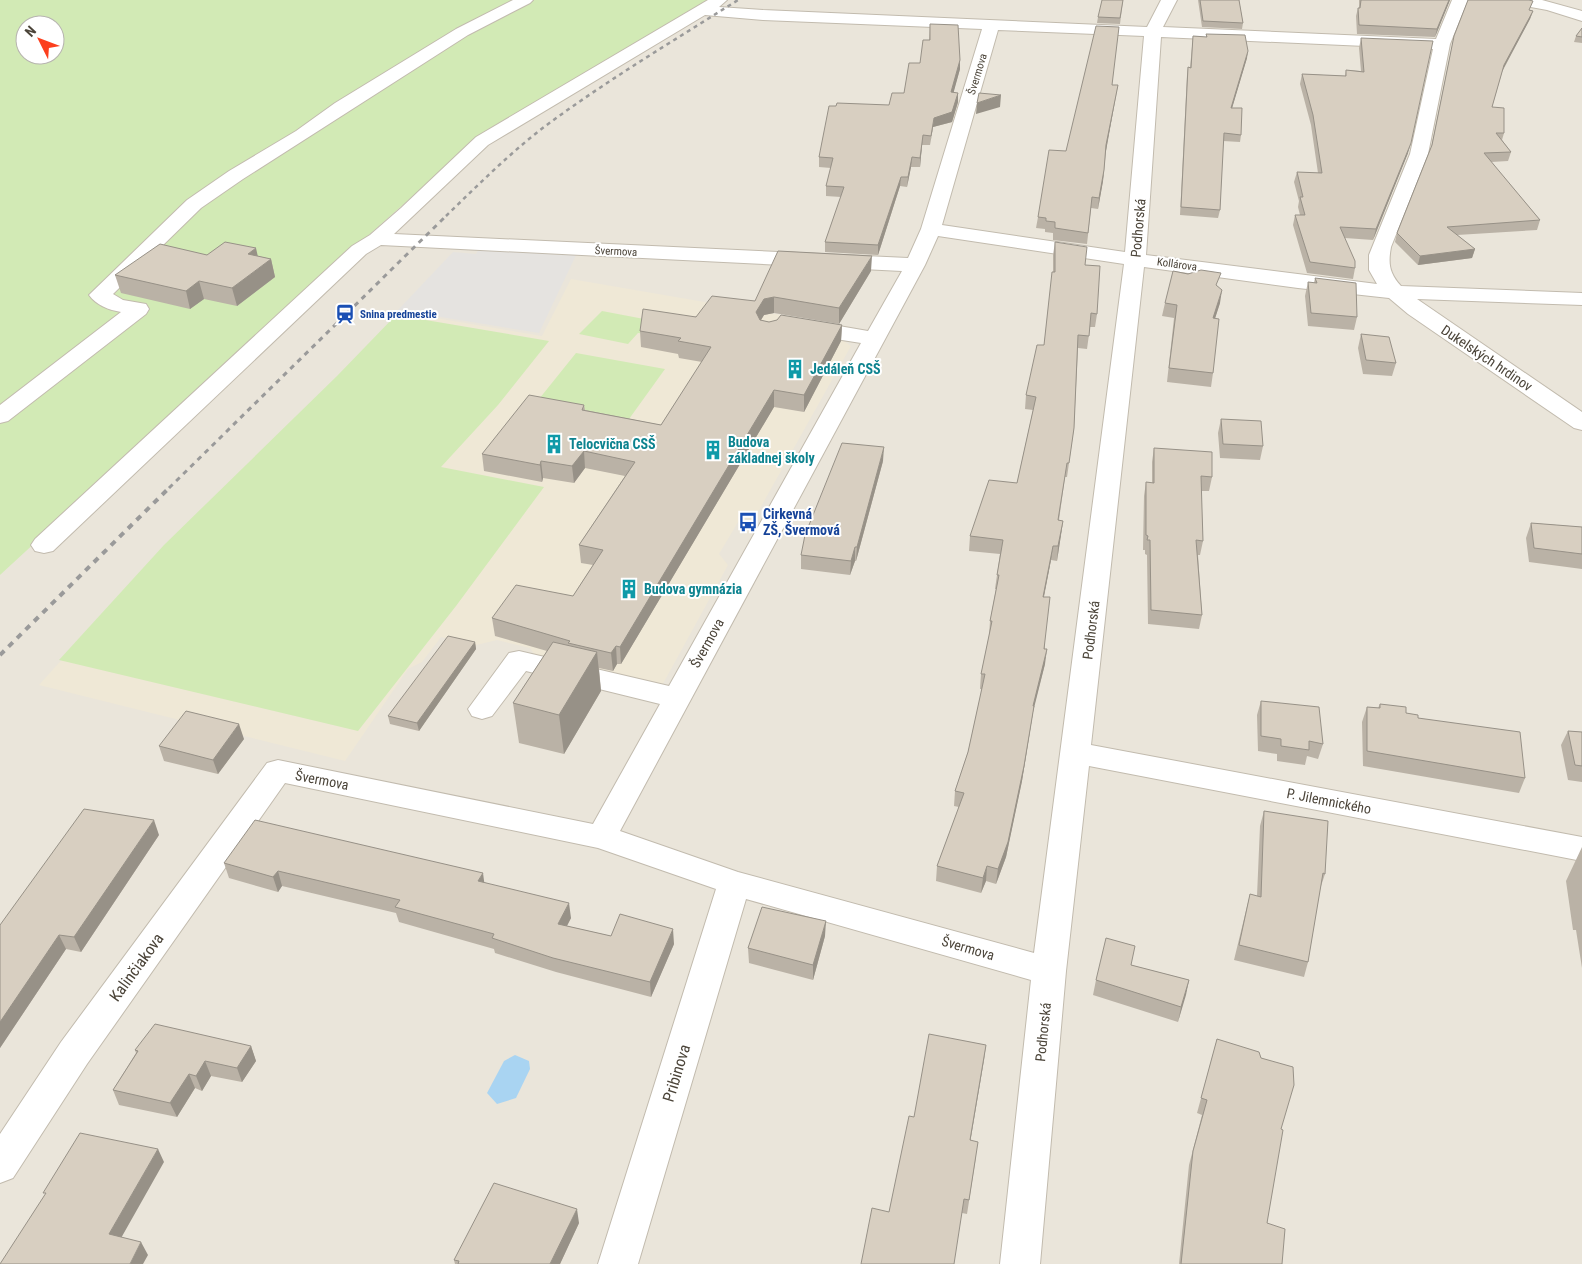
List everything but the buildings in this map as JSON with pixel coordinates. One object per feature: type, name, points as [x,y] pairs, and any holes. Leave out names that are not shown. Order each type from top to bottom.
[{"type":"street","points":[[0,416],[138,309],[117,305],[100,296],[194,204],[236,175],[302,135],[340,107],[411,63],[462,32],[525,0]]},
{"type":"street","points":[[44,545],[352,257],[377,239],[408,212],[482,142],[719,0]]},
{"type":"street","name":"Podhorská","points":[[1020,1264],[1049,971],[1136,259],[1153,32],[1169,0]]},
{"type":"street","points":[[1394,292],[1382,277],[1378,263],[1381,247],[1419,154],[1442,44],[1460,0]]},
{"type":"street","points":[[1516,0],[1549,6],[1582,16]]},
{"type":"street","points":[[703,10],[763,15],[1442,44]]},
{"type":"street","points":[[749,28],[763,15]]},
{"type":"street","name":"Švermova","points":[[601,837],[915,265],[931,228],[991,25]]},
{"type":"street","name":"Kollárova","points":[[931,228],[1136,259],[1352,288],[1394,292],[1582,298]]},
{"type":"street","name":"Švermova","points":[[377,239],[428,243],[915,265]]},
{"type":"street","name":"Dukelských hrdinov","points":[[1394,292],[1582,423]]},
{"type":"street","points":[[783,323],[874,339]]},
{"type":"street","points":[[482,708],[519,660],[677,698]]},
{"type":"street","name":"P. Jilemnického","points":[[1077,753],[1582,849]]},
{"type":"street","name":"Švermova","points":[[278,771],[601,837],[734,883],[1049,971]]},
{"type":"street","name":"Kalinčiakova","points":[[0,1166],[74,1053],[278,771]]},
{"type":"street","name":"Pribinova","points":[[618,1264],[734,883]]},
{"type":"shaded area","points":[[512,0],[1582,0],[1582,1264],[0,1264],[0,327]]},
{"type":"shaded area","points":[[480,247],[578,251],[539,333],[398,310],[453,252],[476,254]]},
{"type":"shaded area","points":[[571,279],[850,327],[843,340],[851,346],[758,512],[741,517],[719,554],[728,565],[659,691],[538,660],[530,648],[497,640],[476,645],[441,637],[422,662],[408,669],[345,761],[39,685],[161,550],[338,378],[400,312],[542,336]]},
{"type":"green space","points":[[0,0],[712,0],[484,133],[371,233],[0,575]]},
{"type":"green space","points":[[602,311],[665,323],[655,335],[638,333],[628,344],[579,334]]},
{"type":"green space","points":[[396,315],[549,341],[498,405],[441,467],[544,487],[456,606],[358,731],[59,660],[164,545],[337,376]]},
{"type":"green space","points":[[576,353],[665,369],[624,426],[531,409]]},
{"type":"water","points":[[515,1055],[529,1061],[530,1069],[516,1098],[497,1104],[487,1093],[504,1061]]},
{"type":"railway","points":[[446,216],[506,159],[544,127],[615,77],[738,0]]},
{"type":"railway","points":[[169,488],[447,215]]},
{"type":"railway","points":[[0,655],[170,487]]},
{"type":"place","name":"Snina predmestie","points":[[345,314]]},
{"type":"place","name":"Jedáleň CSŠ","points":[[795,369]]},
{"type":"place","name":"Telocvična CSŠ","points":[[554,444]]},
{"type":"place","name":"Budova základnej školy","points":[[713,450]]},
{"type":"place","name":"Cirkevná ZŠ, Švermová","points":[[748,522]]},
{"type":"place","name":"Budova gymnázia","points":[[629,589]]}]
